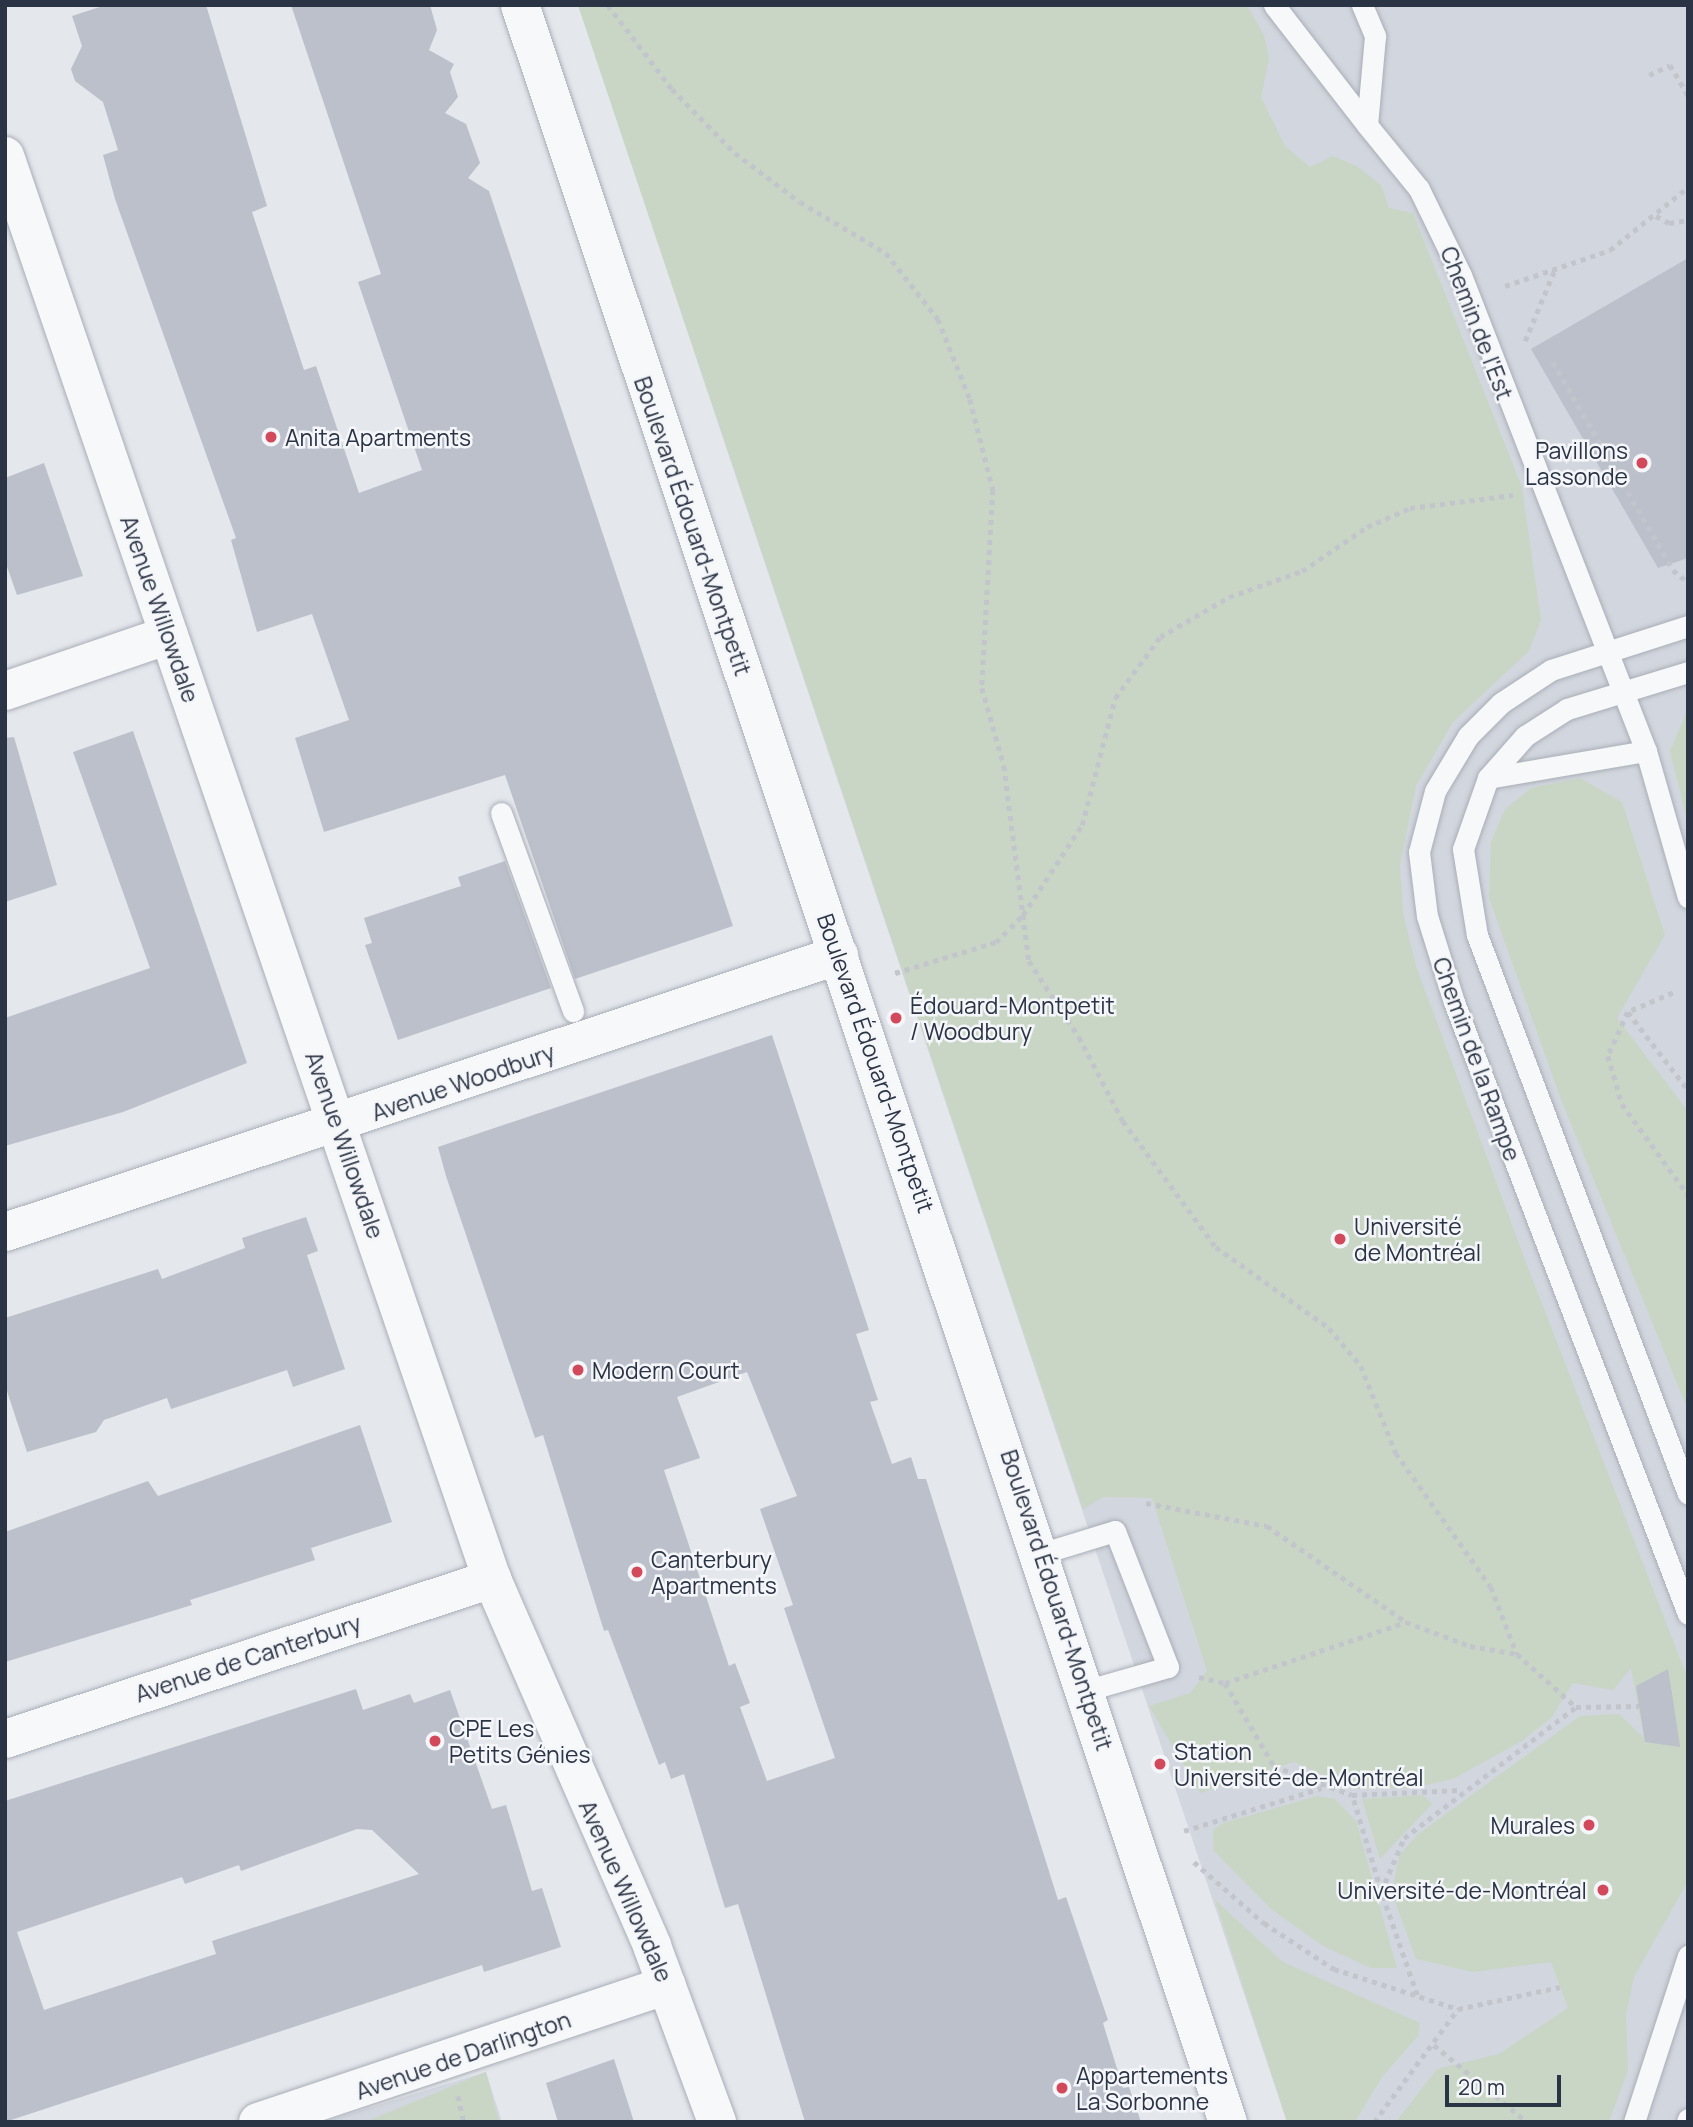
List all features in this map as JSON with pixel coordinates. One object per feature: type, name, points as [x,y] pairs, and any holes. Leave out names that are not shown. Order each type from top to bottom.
[{"type":"street","name":"Boulevard Édouard-Montpetit","points":[[520,5],[1043,1553],[1228,2122]]},
{"type":"street","name":"Avenue Willowdale","points":[[5,157],[339,1124],[492,1579],[667,1985],[717,2122]]},
{"type":"street","points":[[5,691],[169,635]]},
{"type":"street","name":"Avenue Woodbury","points":[[5,1232],[339,1124],[839,955]]},
{"type":"street","name":"Avenue de Canterbury","points":[[5,1739],[492,1579]]},
{"type":"street","name":"Avenue de Darlington","points":[[258,2122],[667,1985]]},
{"type":"lane","name":"Chemin de l'Est","points":[[1274,5],[1419,189],[1440,228],[1646,751],[1688,897]]},
{"type":"lane","points":[[1362,5],[1375,36],[1367,125]]},
{"type":"lane","name":"Chemin de la Rampe","points":[[1688,626],[1606,649],[1525,685],[1468,736],[1435,791],[1424,826],[1422,891],[1454,1002],[1688,1614]]},
{"type":"lane","name":"Chemin de la Rampe","points":[[1688,672],[1621,690],[1567,709],[1525,736],[1488,778],[1463,849],[1477,935],[1688,1494]]},
{"type":"lane","points":[[1488,778],[1646,751]]},
{"type":"lane","points":[[501,813],[573,1011]]},
{"type":"lane","points":[[1043,1553],[1115,1531],[1168,1667],[1088,1690]]},
{"type":"lane","points":[[1634,2122],[1688,1956]]},
{"type":"path","points":[[608,5],[672,89],[735,153],[800,202],[886,253],[938,319],[971,399],[993,490],[982,688],[1004,766],[1029,961],[1079,1037],[1123,1121],[1216,1247],[1329,1328],[1361,1367],[1396,1453],[1492,1587],[1517,1654],[1576,1707]]},
{"type":"path","points":[[1649,75],[1670,65],[1688,95]]},
{"type":"path","points":[[1505,286],[1610,250],[1656,216],[1688,187]]},
{"type":"path","points":[[1656,216],[1670,223],[1688,220]]},
{"type":"path","points":[[1525,341],[1555,268]]},
{"type":"path","points":[[1553,362],[1673,570],[1688,582]]},
{"type":"path","points":[[895,973],[996,942],[1023,915],[1082,825],[1115,698],[1160,637],[1229,597],[1301,572],[1367,527],[1410,508],[1503,498],[1541,486]]},
{"type":"path","points":[[1673,993],[1628,1012],[1608,1056],[1616,1088],[1688,1195]]},
{"type":"path","points":[[1628,1012],[1688,1090]]},
{"type":"path","points":[[1146,1503],[1266,1526],[1406,1622],[1470,1646],[1517,1654]]},
{"type":"path","points":[[1199,1677],[1225,1683],[1406,1622]]},
{"type":"path","points":[[1225,1683],[1274,1766],[1322,1788],[1352,1795],[1460,1790]]},
{"type":"path","points":[[1381,1892],[1404,1838],[1460,1790],[1531,1746],[1576,1707],[1639,1706]]},
{"type":"path","points":[[1184,1831],[1322,1788]]},
{"type":"path","points":[[1352,1795],[1381,1892],[1417,1995]]},
{"type":"path","points":[[1194,1862],[1298,1949],[1334,1969],[1458,2009],[1560,1987]]},
{"type":"path","points":[[1374,2122],[1409,2069],[1434,2045],[1458,2009]]},
{"type":"path","points":[[1434,2045],[1527,2122]]},
{"type":"path","points":[[456,2088],[464,2122]]},
{"type":"shaded area","name":"Université de Montréal","points":[[578,5],[1688,5],[1688,2122],[1287,2122]]},
{"type":"shaded area","points":[[486,2072],[502,2122],[323,2122]]},
{"type":"green space","name":"Université de Montréal","points":[[578,5],[1247,5],[1264,35],[1269,59],[1261,97],[1285,146],[1310,167],[1333,156],[1358,167],[1381,185],[1389,208],[1413,213],[1522,487],[1541,620],[1529,651],[1453,722],[1416,786],[1400,864],[1403,913],[1416,966],[1530,1273],[1688,1679],[1688,1881],[1634,1977],[1626,2015],[1628,2070],[1609,2122],[1396,2122],[1437,2069],[1499,2054],[1568,2008],[1551,1962],[1473,1972],[1416,1959],[1392,1893],[1399,1856],[1417,1835],[1580,1716],[1619,1714],[1644,1738],[1631,1668],[1613,1690],[1573,1683],[1552,1717],[1522,1741],[1453,1779],[1412,1788],[1354,1789],[1294,1762],[1200,1793],[1149,1706],[1190,1693],[1207,1671],[1152,1498],[1103,1497],[1083,1509]]},
{"type":"green space","points":[[1688,709],[1688,824],[1670,751]]},
{"type":"green space","points":[[1580,778],[1622,802],[1665,935],[1617,1018],[1688,1111],[1688,1410],[1562,1102],[1489,898],[1491,842],[1505,809],[1531,788]]},
{"type":"green space","points":[[1423,1795],[1432,1804],[1380,1859],[1362,1799]]},
{"type":"green space","points":[[1317,1796],[1335,1799],[1356,1821],[1397,1968],[1371,1968],[1323,1946],[1271,1909],[1214,1851],[1213,1830],[1223,1823]]},
{"type":"green space","points":[[1215,1900],[1283,1962],[1420,2023],[1418,2036],[1382,2077],[1355,2122],[1287,2122]]},
{"type":"green space","points":[[486,2072],[499,2122],[365,2122]]},
{"type":"building","points":[[106,5],[206,5],[267,206],[252,212],[304,370],[316,366],[359,493],[422,470],[358,282],[381,274],[291,5],[430,5],[437,30],[429,50],[454,64],[450,72],[458,97],[445,113],[466,124],[480,163],[468,178],[489,191],[733,926],[575,979],[505,775],[324,832],[295,738],[349,720],[312,614],[257,632],[231,540],[236,538],[115,199],[103,155],[118,150],[103,102],[75,81],[71,69],[82,46],[72,16]]},
{"type":"building","name":"Pavillons Lassonde","points":[[1688,258],[1688,558],[1658,568],[1531,349]]},
{"type":"building","points":[[44,463],[83,576],[17,595],[5,561],[5,478]]},
{"type":"building","points":[[133,731],[247,1063],[123,1112],[5,1146],[5,1018],[150,968],[73,752]]},
{"type":"building","points":[[14,737],[57,885],[5,902],[5,738]]},
{"type":"building","points":[[505,861],[551,988],[398,1040],[365,945],[372,943],[364,918],[461,886],[458,877]]},
{"type":"building","points":[[772,1035],[869,1330],[856,1334],[878,1400],[870,1402],[892,1464],[911,1457],[918,1479],[926,1479],[1058,1900],[1066,1897],[1108,2020],[1103,2023],[1123,2088],[1129,2087],[1141,2122],[805,2122],[738,1904],[725,1908],[684,1774],[671,1779],[665,1762],[659,1765],[608,1630],[604,1631],[543,1435],[535,1438],[438,1147]],"holes":[[[747,1372],[797,1496],[760,1509],[793,1605],[784,1608],[835,1758],[767,1781],[740,1707],[750,1703],[735,1663],[729,1666],[664,1470],[700,1458],[677,1397]]]},
{"type":"building","points":[[306,1217],[318,1251],[307,1255],[345,1369],[293,1387],[287,1370],[171,1409],[167,1398],[104,1420],[96,1432],[27,1452],[5,1385],[5,1318],[158,1269],[162,1279],[245,1248],[242,1238]]},
{"type":"building","points":[[360,1425],[392,1522],[311,1548],[315,1560],[190,1600],[192,1605],[5,1662],[5,1532],[148,1481],[158,1496]]},
{"type":"building","points":[[1668,1669],[1680,1747],[1645,1742],[1636,1686]]},
{"type":"building","points":[[356,1689],[363,1710],[410,1694],[414,1703],[450,1690],[492,1809],[506,1805],[532,1891],[542,1888],[561,1947],[484,1972],[482,1965],[5,2122],[5,1801]],"holes":[[[357,1829],[372,1830],[419,1874],[212,1941],[216,1954],[44,2010],[17,1932],[182,1877],[185,1884],[239,1865],[241,1871]]]},
{"type":"building","points":[[614,2059],[634,2122],[558,2122],[546,2083]]},
{"type":"place","name":"Anita Apartments","points":[[271,437]]},
{"type":"place","name":"Pavillons Lassonde","points":[[1642,463]]},
{"type":"place","name":"Édouard-Montpetit / Woodbury","points":[[896,1018]]},
{"type":"place","name":"Université de Montréal","points":[[1340,1239]]},
{"type":"place","name":"Modern Court","points":[[578,1370]]},
{"type":"place","name":"Canterbury Apartments","points":[[637,1572]]},
{"type":"place","name":"CPE Les Petits Génies","points":[[435,1741]]},
{"type":"place","name":"Station Université-de-Montréal","points":[[1160,1764]]},
{"type":"place","name":"Murales","points":[[1589,1825]]},
{"type":"place","name":"Université-de-Montréal","points":[[1603,1890]]},
{"type":"place","name":"Appartements La Sorbonne","points":[[1062,2088]]}]
